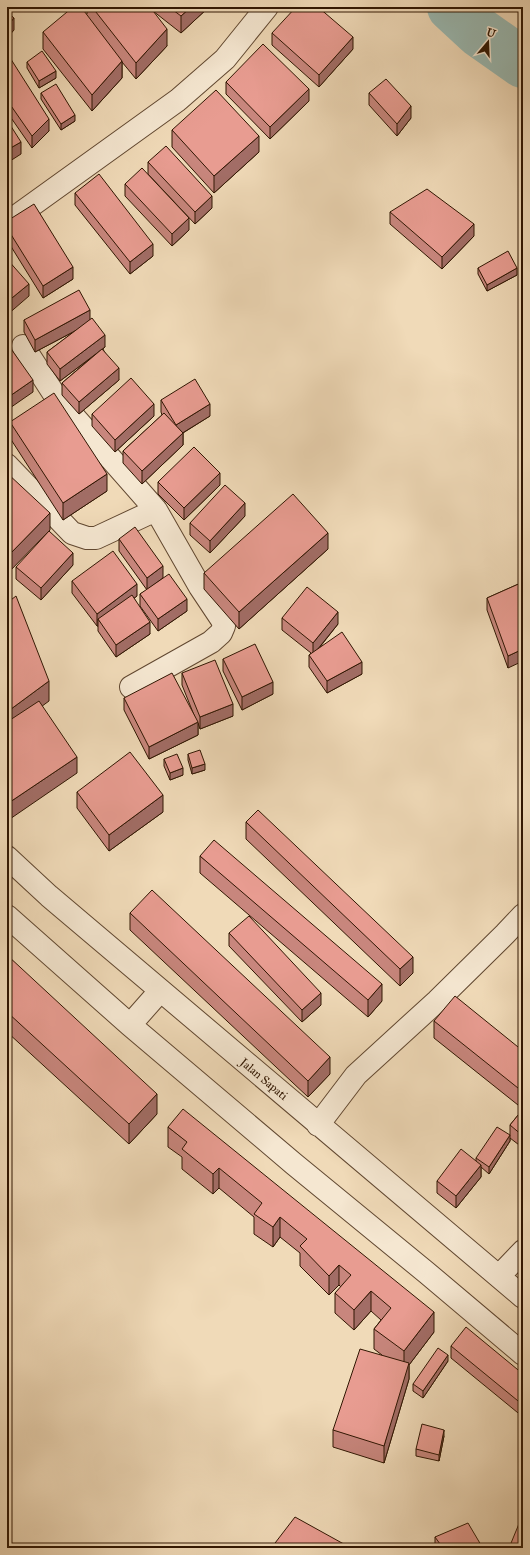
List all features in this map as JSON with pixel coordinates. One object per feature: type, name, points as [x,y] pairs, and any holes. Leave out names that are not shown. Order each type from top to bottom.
[{"type":"street","points":[[7,223],[178,100],[225,59],[267,7]]},
{"type":"street","points":[[23,346],[54,394],[156,510],[200,587],[222,620],[224,626],[221,634],[211,642],[131,687]]},
{"type":"street","points":[[36,408],[54,394]]},
{"type":"street","points":[[7,465],[72,534],[87,538],[96,538],[156,510]]},
{"type":"street","name":"Jalan Sapati","points":[[7,858],[160,991],[500,1276],[523,1297]]},
{"type":"street","points":[[318,1125],[356,1075],[437,1001],[523,915]]},
{"type":"street","points":[[7,916],[130,1025],[294,1164],[427,1272],[523,1354]]},
{"type":"street","points":[[130,1025],[160,991]]},
{"type":"street","points":[[500,1276],[523,1251]]},
{"type":"building","points":[[73,7],[81,7],[122,61],[92,95],[43,32]]},
{"type":"building","points":[[92,7],[150,7],[167,29],[136,63]]},
{"type":"building","points":[[169,7],[191,7],[181,16]]},
{"type":"building","points":[[296,7],[318,7],[353,37],[319,75],[272,33]]},
{"type":"building","points":[[7,12],[14,18],[7,26]]},
{"type":"building","points":[[263,44],[309,89],[270,127],[226,82]]},
{"type":"building","points":[[42,51],[56,71],[39,81],[27,62]]},
{"type":"building","points":[[7,53],[49,119],[32,136],[7,100]]},
{"type":"building","points":[[386,79],[411,106],[397,124],[369,93]]},
{"type":"building","points":[[56,84],[75,115],[61,124],[41,93]]},
{"type":"building","points":[[216,90],[259,136],[214,176],[172,130]]},
{"type":"building","points":[[7,120],[21,142],[7,150]]},
{"type":"building","points":[[166,146],[212,196],[195,212],[148,162]]},
{"type":"building","points":[[142,168],[189,218],[172,234],[125,184]]},
{"type":"building","points":[[99,174],[153,244],[130,262],[75,193]]},
{"type":"building","points":[[427,189],[474,224],[442,257],[390,212]]},
{"type":"building","points":[[34,204],[73,267],[43,286],[7,228],[7,221]]},
{"type":"building","points":[[508,251],[517,268],[487,285],[478,268]]},
{"type":"building","points":[[7,259],[29,284],[7,302]]},
{"type":"building","points":[[79,290],[90,310],[35,340],[24,320]]},
{"type":"building","points":[[92,318],[105,335],[60,369],[47,352]]},
{"type":"building","points":[[9,346],[33,380],[7,398],[7,347]]},
{"type":"building","points":[[102,349],[119,368],[79,402],[62,383]]},
{"type":"building","points":[[131,378],[154,404],[115,440],[92,414]]},
{"type":"building","points":[[195,379],[210,404],[176,425],[161,400]]},
{"type":"building","points":[[54,393],[107,474],[63,503],[10,422]]},
{"type":"building","points":[[164,413],[183,433],[142,471],[123,451]]},
{"type":"building","points":[[194,447],[220,473],[184,508],[158,482]]},
{"type":"building","points":[[7,473],[50,513],[7,557]]},
{"type":"building","points":[[225,485],[245,503],[210,541],[190,523]]},
{"type":"building","points":[[293,494],[328,533],[239,612],[204,573]]},
{"type":"building","points":[[135,527],[163,566],[147,578],[119,539]]},
{"type":"building","points":[[49,531],[73,553],[41,588],[16,567]]},
{"type":"building","points":[[113,551],[137,584],[97,614],[72,581]]},
{"type":"building","points":[[169,574],[187,599],[158,619],[140,594]]},
{"type":"building","points":[[523,582],[523,649],[508,656],[487,598]]},
{"type":"building","points":[[307,587],[338,612],[313,643],[282,618]]},
{"type":"building","points":[[132,595],[150,622],[116,645],[98,619]]},
{"type":"building","points":[[16,596],[49,681],[7,712],[7,603]]},
{"type":"building","points":[[342,632],[362,662],[327,681],[309,655]]},
{"type":"building","points":[[255,644],[273,682],[242,697],[223,659]]},
{"type":"building","points":[[215,660],[233,704],[200,717],[182,673]]},
{"type":"building","points":[[172,673],[198,722],[149,747],[124,698]]},
{"type":"building","points":[[39,701],[77,757],[7,804],[7,722]]},
{"type":"building","points":[[200,750],[205,764],[192,768],[188,754]]},
{"type":"building","points":[[130,752],[163,795],[109,835],[77,792]]},
{"type":"building","points":[[177,754],[183,768],[170,773],[164,759]]},
{"type":"building","points":[[258,810],[413,957],[400,969],[246,822]]},
{"type":"building","points":[[214,840],[382,984],[368,1000],[200,856]]},
{"type":"building","points":[[152,890],[330,1057],[308,1081],[130,913]]},
{"type":"building","points":[[249,916],[321,993],[302,1010],[229,933]]},
{"type":"building","points":[[7,955],[157,1094],[129,1124],[7,1012]]},
{"type":"building","points":[[455,996],[523,1051],[523,1092],[434,1021]]},
{"type":"building","points":[[183,1109],[434,1312],[404,1351],[374,1329],[391,1308],[371,1291],[354,1310],[335,1293],[351,1275],[339,1265],[329,1276],[300,1246],[307,1239],[280,1217],[273,1227],[254,1214],[262,1203],[219,1168],[213,1174],[182,1149],[187,1142],[168,1127]]},
{"type":"building","points":[[523,1109],[523,1136],[510,1125]]},
{"type":"building","points":[[497,1127],[510,1135],[489,1167],[476,1158]]},
{"type":"building","points":[[461,1149],[481,1165],[456,1196],[437,1181]]},
{"type":"building","points":[[466,1327],[523,1374],[523,1405],[451,1346]]},
{"type":"building","points":[[438,1348],[448,1355],[423,1391],[413,1384]]},
{"type":"building","points":[[360,1349],[409,1363],[384,1446],[333,1430]]},
{"type":"building","points":[[422,1424],[444,1430],[439,1455],[416,1449]]},
{"type":"building","points":[[523,1514],[523,1548],[509,1548]]},
{"type":"building","points":[[295,1517],[351,1548],[272,1547]]},
{"type":"building","points":[[468,1523],[481,1545],[477,1548],[443,1548],[435,1537]]},
{"type":"waterway","points":[[452,7],[479,32],[523,63]]}]
